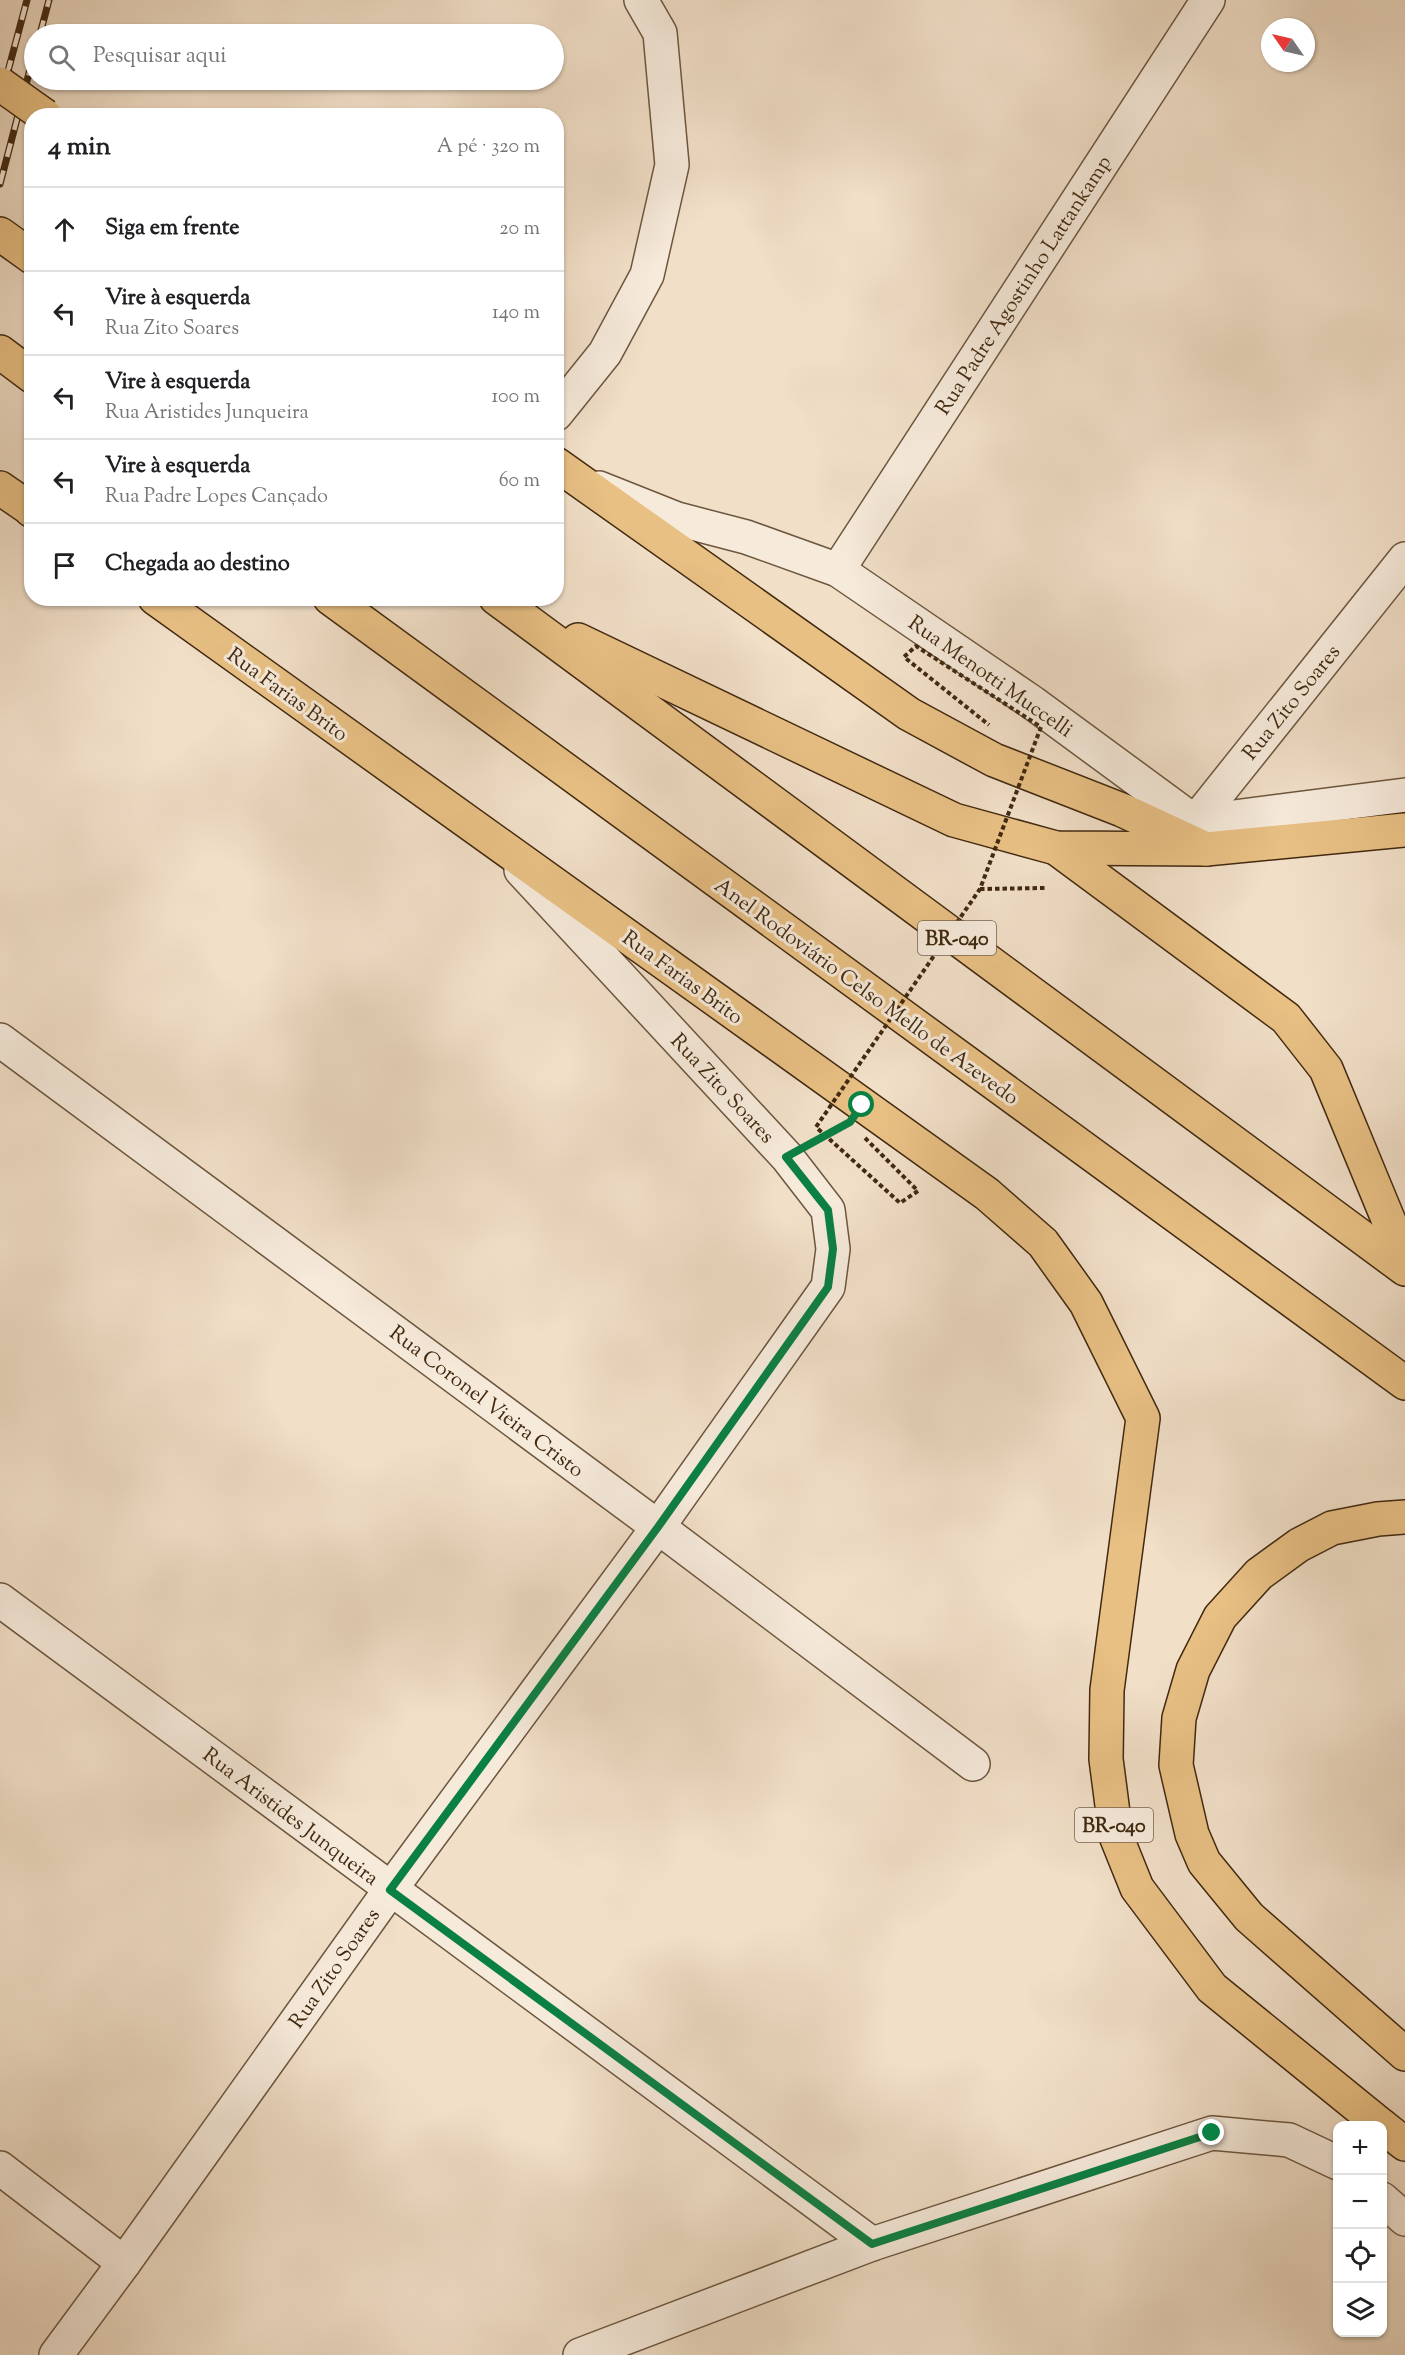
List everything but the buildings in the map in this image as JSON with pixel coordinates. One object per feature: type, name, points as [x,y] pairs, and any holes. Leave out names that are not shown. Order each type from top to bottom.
[{"type":"main road","points":[[0,84],[34,108]]},
{"type":"main road","points":[[0,234],[24,251]]},
{"type":"main road","points":[[0,352],[24,370]]},
{"type":"main road","points":[[567,471],[909,714],[994,760],[1122,810],[1201,835]]},
{"type":"main road","name":"Rua Farias Brito","points":[[166,606],[987,1194],[1043,1243],[1086,1303],[1143,1418],[1107,1690],[1106,1760],[1116,1836],[1137,1888],[1212,1988],[1376,2121]]},
{"type":"main road","name":"Anel Rodoviário Celso Mello de Azevedo","points":[[341,606],[1405,1383]]},
{"type":"main road","name":"BR-040","points":[[506,606],[1405,1269]]},
{"type":"main road","points":[[508,606],[954,820],[1056,848],[1201,835],[1405,830]]},
{"type":"main road","points":[[1056,848],[1286,1018],[1326,1069],[1405,1260]]},
{"type":"main road","points":[[1405,1517],[1378,1519],[1332,1528],[1299,1545],[1259,1574],[1220,1617],[1193,1670],[1179,1718],[1176,1765],[1192,1834],[1204,1862],[1249,1917],[1405,2054]]},
{"type":"main road","name":"BR-040","points":[[1387,2130],[1405,2144]]},
{"type":"street","points":[[564,404],[605,353],[647,275],[672,165],[660,33],[641,0]]},
{"type":"street","points":[[660,33],[672,0]]},
{"type":"street","name":"Rua Padre Agostinho Lattankamp","points":[[838,570],[1208,0]]},
{"type":"street","name":"Rua Menotti Muccelli","points":[[567,471],[677,519],[746,537],[838,570],[1033,703],[1201,835]]},
{"type":"street","name":"Rua Zito Soares","points":[[1201,835],[1405,559]]},
{"type":"street","points":[[1201,835],[1405,795]]},
{"type":"street","name":"Rua Zito Soares","points":[[56,2355],[390,1890],[658,1527],[828,1287],[833,1249],[828,1210],[786,1157],[498,844]]},
{"type":"street","name":"Rua Coronel Vieira Cristo","points":[[0,1040],[658,1527],[972,1764]]},
{"type":"street","name":"Rua Aristides Junqueira","points":[[0,1600],[872,2244]]},
{"type":"street","points":[[580,2355],[872,2244],[1212,2133],[1289,2140],[1333,2161]]},
{"type":"street","points":[[0,2168],[124,2263]]},
{"type":"street","points":[[1387,2203],[1405,2219]]},
{"type":"path","points":[[865,1138],[918,1191],[900,1203],[816,1127],[980,889],[1041,727],[916,646],[904,657],[989,725]]},
{"type":"path","points":[[980,889],[1056,887]]},
{"type":"path","points":[[786,1157],[850,1122],[862,1105]]},
{"type":"railway","points":[[0,101],[27,0]]},
{"type":"railway","points":[[43,24],[49,0]]},
{"type":"railway","points":[[0,184],[25,90]]},
{"type":"route","points":[[862,1105],[850,1122],[786,1157],[828,1210],[833,1249],[828,1287],[658,1527],[390,1890],[872,2244],[1212,2133]]}]
